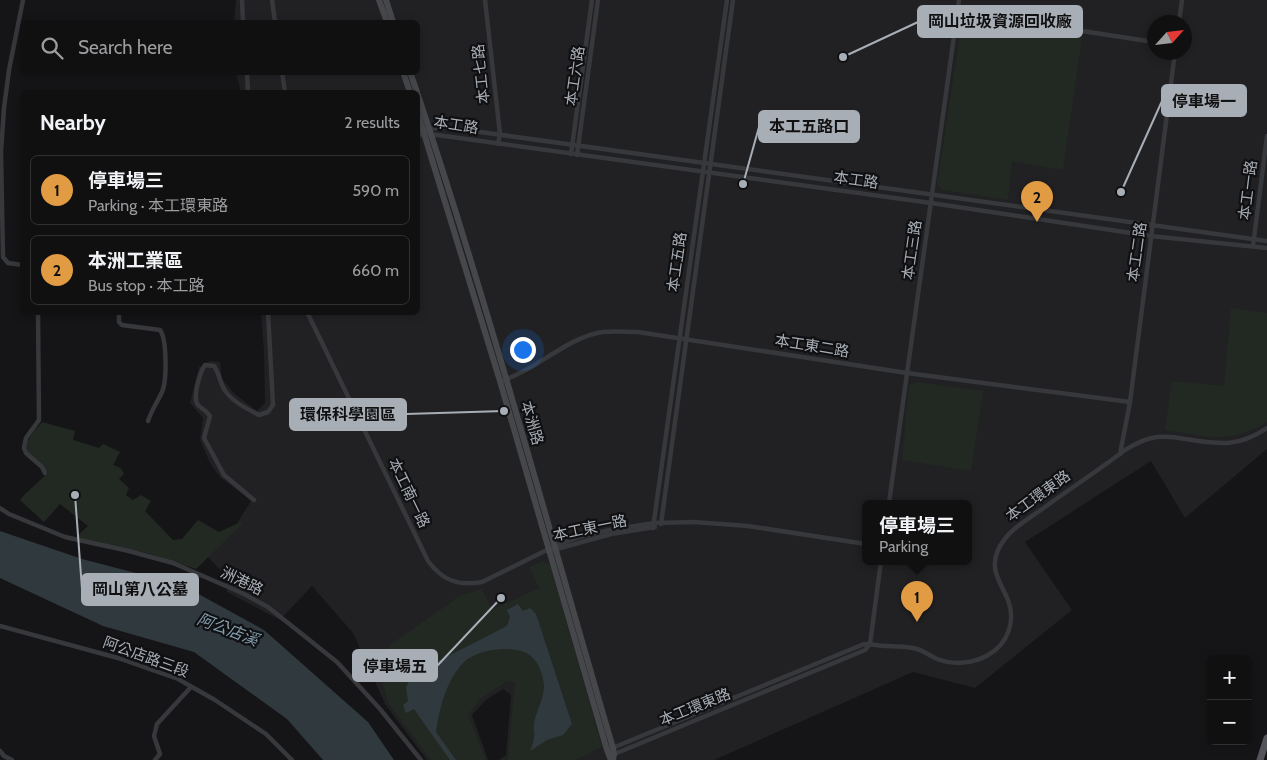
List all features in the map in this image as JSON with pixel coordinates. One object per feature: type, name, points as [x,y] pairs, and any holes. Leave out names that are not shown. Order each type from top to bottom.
[{"type":"main road","points":[[379,0],[386,20]]},
{"type":"main road","points":[[386,0],[392,20]]},
{"type":"main road","points":[[405,75],[409,90]]},
{"type":"main road","name":"本洲路","points":[[411,75],[416,90]]},
{"type":"main road","name":"本洲路","points":[[420,109],[425,133]]},
{"type":"main road","name":"本洲路","points":[[420,119],[554,548],[611,755]]},
{"type":"main road","points":[[1260,760],[1267,738]]},
{"type":"street","points":[[20,265],[8,263],[3,257],[0,184],[4,108],[23,0]]},
{"type":"street","points":[[242,0],[243,20]]},
{"type":"street","points":[[272,0],[275,20]]},
{"type":"street","name":"本工七路","points":[[485,0],[500,134],[498,144]]},
{"type":"street","name":"本工六路","points":[[571,154],[592,0]]},
{"type":"street","name":"本工六路","points":[[577,156],[598,0]]},
{"type":"street","name":"本工五路","points":[[653,525],[727,0]]},
{"type":"street","name":"本工五路","points":[[661,524],[733,0]]},
{"type":"street","name":"本工三路","points":[[890,500],[959,0]]},
{"type":"street","points":[[1180,15],[1182,0]]},
{"type":"street","points":[[958,12],[1147,41]]},
{"type":"street","name":"本工二路","points":[[1120,454],[1130,402],[1174,60]]},
{"type":"street","points":[[247,75],[248,90]]},
{"type":"street","points":[[282,75],[285,90]]},
{"type":"street","name":"本工路","points":[[425,133],[444,127],[500,134],[1267,241]]},
{"type":"street","name":"本工路","points":[[425,133],[577,156],[931,203],[1151,236],[1267,248]]},
{"type":"street","name":"本工一路","points":[[1253,246],[1267,136]]},
{"type":"street","points":[[38,315],[38,420],[26,438],[24,448],[26,453],[46,473]]},
{"type":"street","points":[[119,315],[119,322],[122,325],[160,330],[164,338],[164,386],[148,421]]},
{"type":"street","points":[[254,500],[221,472],[204,438],[210,416],[198,405],[196,397],[201,370],[205,365],[210,365],[214,366],[218,372],[227,394],[259,415],[268,412],[273,405],[268,315]]},
{"type":"street","name":"本工南一路","points":[[308,315],[428,561],[435,571],[458,584],[482,582],[554,548]]},
{"type":"street","name":"本工東二路","points":[[503,380],[516,375],[583,337],[602,332],[638,332],[908,373],[1130,402]]},
{"type":"street","name":"本工環東路","points":[[611,755],[865,650],[870,644],[910,648],[953,664],[984,658],[995,652],[1005,640],[1009,630],[1011,614],[1008,600],[1001,587],[994,564],[997,552],[1010,531],[1139,442],[1168,436],[1215,443],[1231,443],[1249,439],[1267,428]]},
{"type":"street","name":"洲港路","points":[[0,508],[9,514],[65,537],[174,563],[242,593],[268,607],[337,662],[380,709],[421,760]]},
{"type":"street","name":"本工東一路","points":[[554,548],[653,525],[694,522],[748,526],[862,543]]},
{"type":"street","points":[[870,644],[881,565]]},
{"type":"street","name":"阿公店路三段","points":[[0,626],[118,658],[178,680],[215,700],[266,734],[292,760]]},
{"type":"street","points":[[155,760],[160,754],[154,736],[157,724],[191,687]]},
{"type":"street","points":[[0,751],[4,756],[12,760]]},
{"type":"shaded area","points":[[236,0],[1267,0],[1267,449],[1185,518],[1151,461],[1025,542],[1072,610],[975,688],[913,672],[714,760],[499,760],[506,755],[511,695],[503,689],[486,700],[472,715],[488,760],[427,760],[385,704],[353,633],[312,586],[280,620],[227,592],[225,575],[207,556],[234,528],[251,501],[220,477],[210,463],[200,440],[203,418],[190,403],[199,367],[210,361],[220,362],[222,379],[235,394],[257,411],[265,403],[261,315],[420,315],[420,90],[240,90],[237,75],[420,75],[420,20],[234,20]]},
{"type":"shaded area","points":[[974,20],[1082,38],[1063,170],[1012,161],[1008,200],[943,190],[937,184],[961,28],[971,29]]},
{"type":"shaded area","points":[[1231,308],[1267,313],[1267,422],[1241,434],[1217,437],[1165,430],[1172,381],[1224,386]]},
{"type":"shaded area","points":[[916,382],[983,391],[971,471],[902,460],[909,385]]},
{"type":"shaded area","points":[[42,422],[75,431],[73,440],[99,448],[103,444],[120,452],[113,465],[121,468],[124,474],[119,479],[129,488],[126,495],[133,500],[141,495],[151,501],[145,511],[173,540],[182,539],[198,520],[219,532],[241,522],[242,524],[196,569],[147,553],[75,538],[88,526],[60,504],[44,522],[20,500],[48,473],[27,452],[26,448],[33,432]]},
{"type":"shaded area","points":[[542,561],[550,565],[602,747],[575,760],[508,760],[515,682],[507,681],[479,700],[468,715],[486,760],[431,760],[389,704],[378,670],[390,645],[460,596],[482,589],[492,610],[539,588],[529,567]]},
{"type":"water","name":"阿公店溪","points":[[0,531],[82,559],[182,585],[264,630],[368,722],[394,760],[323,760],[287,719],[194,652],[103,626],[0,578]]},
{"type":"water","points":[[518,604],[523,611],[530,608],[536,614],[572,724],[563,735],[547,740],[530,751],[534,739],[535,720],[544,688],[539,668],[532,657],[517,650],[498,649],[488,651],[470,657],[464,662],[448,686],[442,703],[436,732],[456,760],[450,760],[414,709],[406,713],[403,705],[408,701],[406,687],[413,674],[507,626],[510,617],[507,610]]},
{"type":"place","name":"岡山垃圾資源回收廠","points":[[843,57]]},
{"type":"place","name":"本工五路口","points":[[743,184]]},
{"type":"place","name":"停車場一","points":[[1121,192]]},
{"type":"place","name":"本洲工業區","points":[[1037,222]]},
{"type":"place","name":"環保科學園區","points":[[504,411]]},
{"type":"place","name":"岡山第八公墓","points":[[75,495]]},
{"type":"place","name":"停車場五","points":[[501,598]]},
{"type":"place","name":"停車場三","points":[[917,622]]}]
